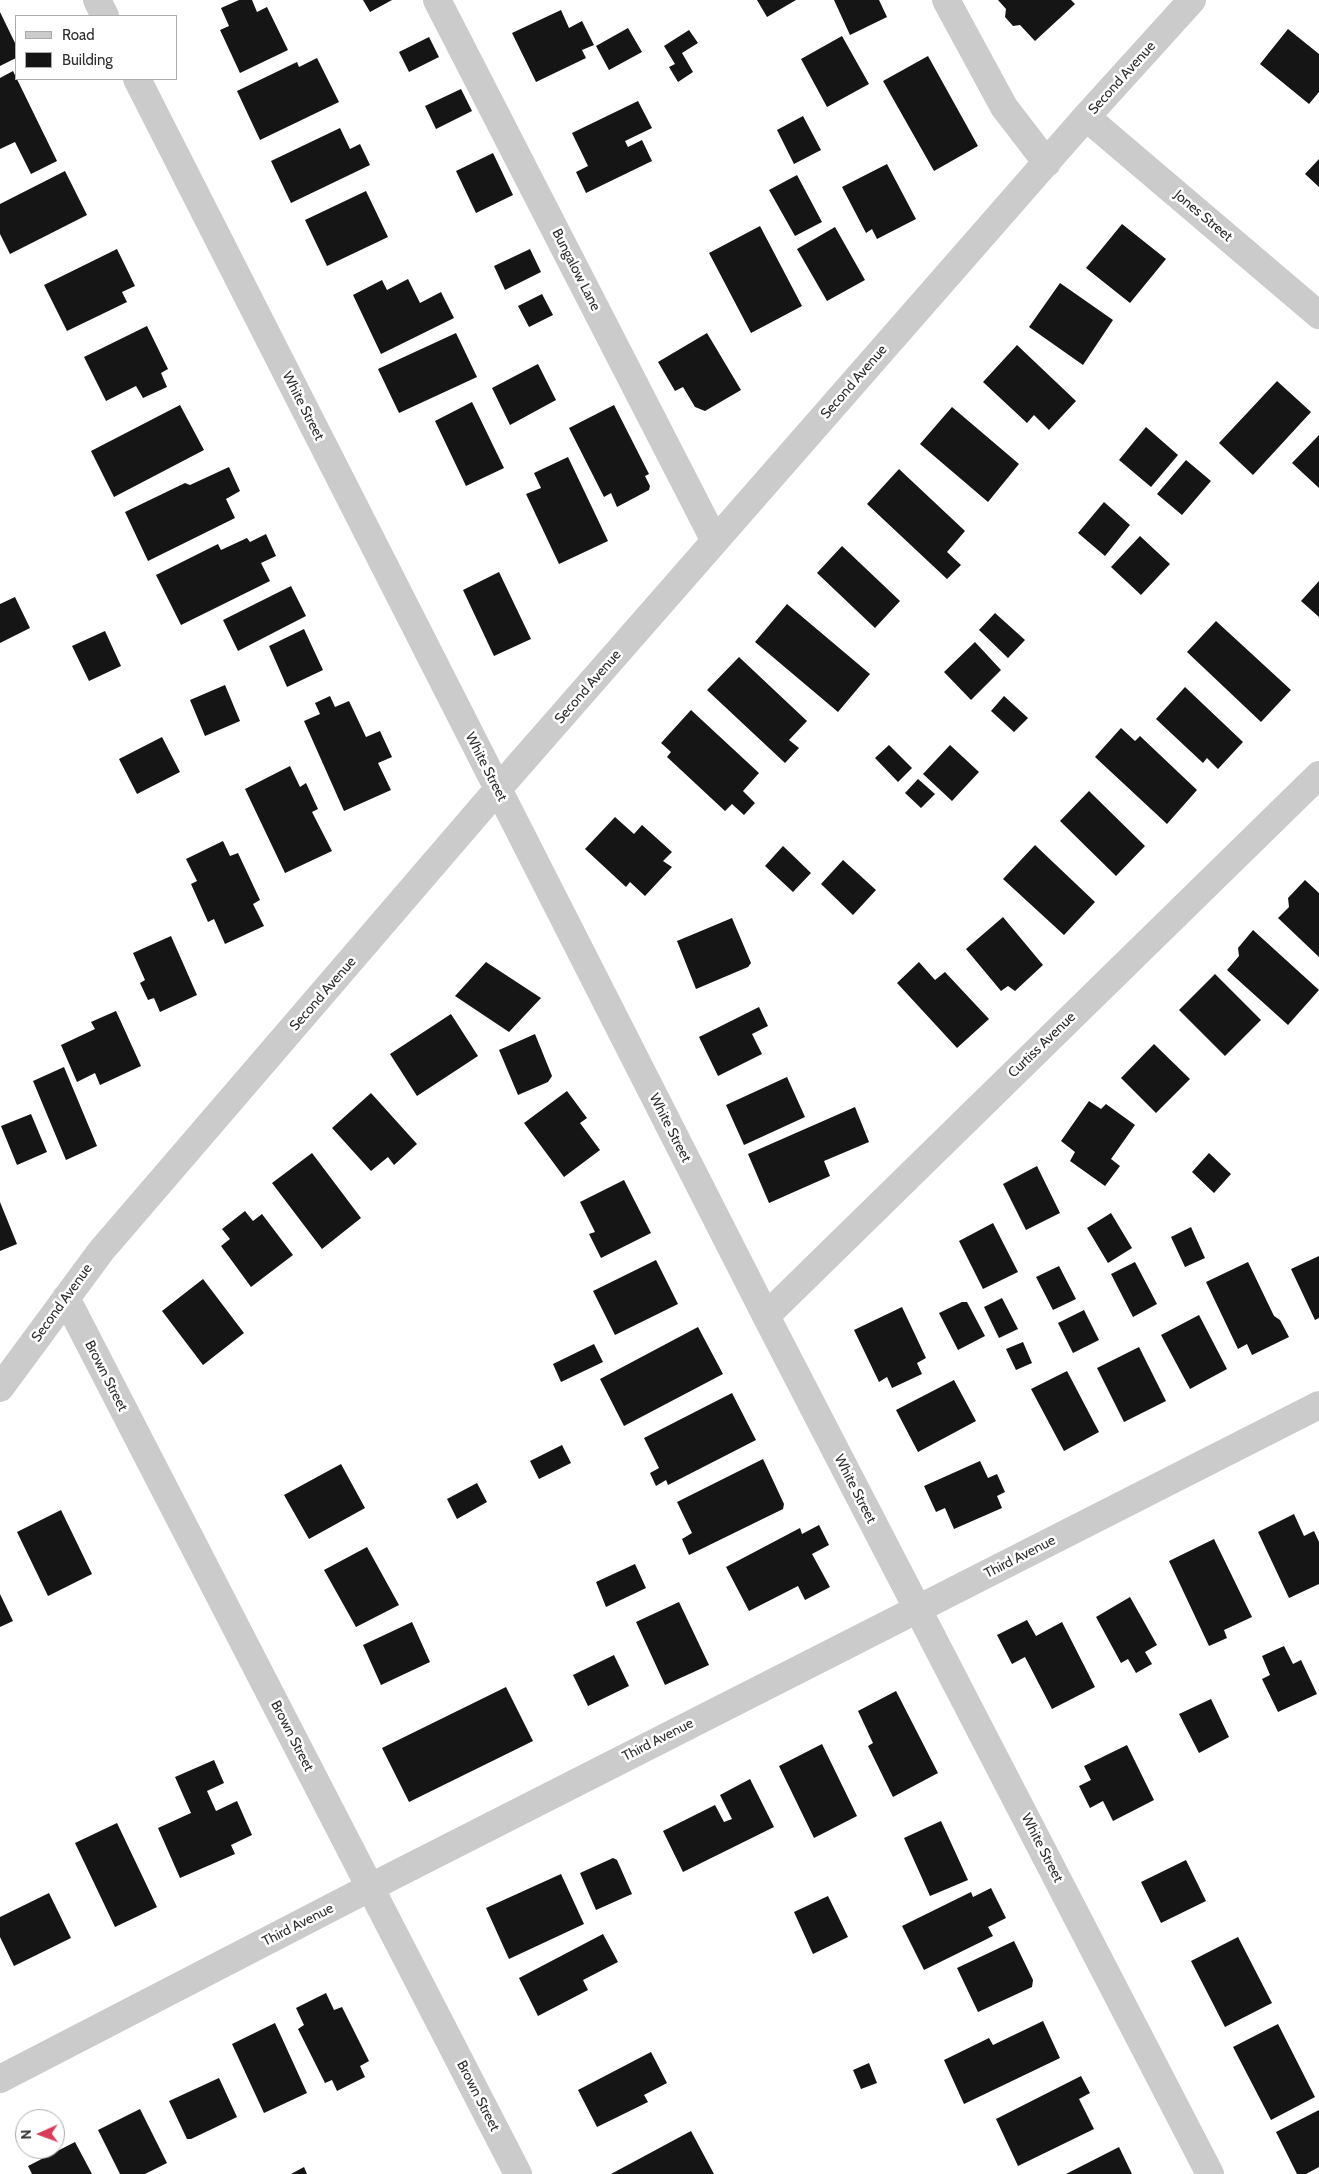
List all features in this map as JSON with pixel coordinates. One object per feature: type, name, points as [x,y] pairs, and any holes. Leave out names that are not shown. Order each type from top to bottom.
[{"type":"street","points":[[97,0],[104,15]]},
{"type":"street","name":"Bungalow Lane","points":[[437,0],[715,541]]},
{"type":"street","points":[[946,0],[1004,107],[1047,163]]},
{"type":"street","name":"Second Avenue","points":[[0,1388],[101,1251],[498,789],[1086,118],[1192,0]]},
{"type":"street","name":"White Street","points":[[138,80],[766,1316],[1210,2174]]},
{"type":"street","name":"Jones Street","points":[[1086,118],[1319,315]]},
{"type":"street","name":"Curtiss Avenue","points":[[766,1316],[1319,774]]},
{"type":"street","name":"Brown Street","points":[[66,1298],[518,2174]]},
{"type":"street","name":"Third Avenue","points":[[0,2079],[370,1887],[1319,1405]]},
{"type":"building","points":[[239,0],[252,0],[257,12],[267,7],[288,50],[240,73],[220,30],[229,26],[221,8]]},
{"type":"building","points":[[363,0],[392,0],[370,12]]},
{"type":"building","points":[[757,0],[796,0],[767,17]]},
{"type":"building","points":[[834,0],[879,0],[887,17],[850,35]]},
{"type":"building","points":[[998,0],[1071,0],[1075,4],[1035,41],[1020,25],[1013,26],[1005,17],[1006,9]]},
{"type":"building","points":[[561,10],[569,28],[582,21],[594,45],[582,50],[586,58],[536,82],[512,33]]},
{"type":"building","points":[[0,12],[15,43],[15,58],[0,66]]},
{"type":"building","points":[[628,28],[642,52],[609,70],[596,46]]},
{"type":"building","points":[[1288,29],[1319,54],[1319,92],[1309,104],[1260,64]]},
{"type":"building","points":[[689,30],[698,43],[682,53],[693,72],[678,82],[669,67],[675,64],[664,46]]},
{"type":"building","points":[[842,36],[869,84],[827,107],[801,59]]},
{"type":"building","points":[[429,37],[439,57],[409,72],[399,52]]},
{"type":"building","points":[[928,56],[978,146],[934,171],[883,81]]},
{"type":"building","points":[[317,58],[339,102],[260,140],[237,91],[297,62],[299,67]]},
{"type":"building","points":[[13,71],[15,80],[17,80],[57,161],[31,174],[15,142],[0,149],[0,78]]},
{"type":"building","points":[[461,89],[472,111],[436,129],[425,106]]},
{"type":"building","points":[[638,101],[652,128],[625,141],[628,147],[642,140],[652,161],[586,193],[576,172],[588,166],[572,133]]},
{"type":"building","points":[[803,116],[821,150],[794,164],[777,130]]},
{"type":"building","points":[[340,128],[350,149],[360,144],[370,165],[291,203],[271,161]]},
{"type":"building","points":[[493,153],[513,195],[476,213],[456,171]]},
{"type":"building","points":[[1319,159],[1319,187],[1305,174]]},
{"type":"building","points":[[887,164],[916,219],[877,239],[872,229],[866,233],[842,187]]},
{"type":"building","points":[[65,171],[87,215],[10,254],[0,234],[0,204]]},
{"type":"building","points":[[797,175],[822,222],[795,236],[769,190]]},
{"type":"building","points":[[366,191],[388,237],[327,266],[305,220]]},
{"type":"building","points":[[1122,224],[1166,259],[1130,303],[1086,268]]},
{"type":"building","points":[[760,226],[802,306],[751,333],[709,253]]},
{"type":"building","points":[[835,227],[865,280],[827,301],[797,249]]},
{"type":"building","points":[[117,249],[135,286],[122,292],[127,302],[67,331],[44,285]]},
{"type":"building","points":[[530,249],[541,272],[505,290],[494,266]]},
{"type":"building","points":[[408,279],[420,303],[441,292],[454,318],[381,354],[353,295],[382,280],[387,290]]},
{"type":"building","points":[[1060,283],[1113,320],[1083,365],[1029,327]]},
{"type":"building","points":[[542,294],[553,315],[529,327],[518,306]]},
{"type":"building","points":[[147,326],[168,369],[161,373],[167,387],[143,398],[136,386],[106,401],[84,357]]},
{"type":"building","points":[[456,333],[477,377],[399,413],[378,369]]},
{"type":"building","points":[[707,333],[741,390],[705,411],[695,407],[683,387],[675,391],[658,362]]},
{"type":"building","points":[[1017,345],[1076,401],[1049,430],[1034,415],[1027,423],[983,382]]},
{"type":"building","points":[[538,364],[556,400],[510,425],[492,388]]},
{"type":"building","points":[[1277,381],[1311,412],[1253,475],[1219,443]]},
{"type":"building","points":[[472,402],[504,468],[466,486],[435,421]]},
{"type":"building","points":[[180,405],[204,450],[114,497],[91,451]]},
{"type":"building","points":[[614,405],[649,474],[645,476],[650,486],[649,490],[617,507],[611,493],[604,497],[569,428]]},
{"type":"building","points":[[952,407],[1019,464],[988,502],[920,444]]},
{"type":"building","points":[[1146,427],[1178,455],[1151,487],[1119,460]]},
{"type":"building","points":[[1319,435],[1319,488],[1292,463]]},
{"type":"building","points":[[568,457],[608,541],[559,564],[526,494],[541,488],[534,473]]},
{"type":"building","points":[[1186,460],[1211,481],[1182,515],[1157,494]]},
{"type":"building","points":[[229,467],[240,491],[226,499],[235,518],[148,561],[125,512],[185,483],[190,485]]},
{"type":"building","points":[[899,469],[965,531],[947,552],[961,565],[947,579],[867,504]]},
{"type":"building","points":[[1104,502],[1130,525],[1105,556],[1078,533]]},
{"type":"building","points":[[266,534],[276,556],[261,563],[270,581],[181,625],[156,575],[218,544],[221,550],[247,538],[250,542]]},
{"type":"building","points":[[1140,536],[1170,564],[1141,595],[1111,567]]},
{"type":"building","points":[[842,546],[900,601],[875,628],[817,573]]},
{"type":"building","points":[[499,572],[531,639],[494,656],[463,590]]},
{"type":"building","points":[[1319,581],[1319,617],[1301,601]]},
{"type":"building","points":[[291,586],[306,616],[238,651],[223,620]]},
{"type":"building","points":[[15,597],[30,628],[0,643],[0,604]]},
{"type":"building","points":[[787,604],[870,674],[838,712],[755,642]]},
{"type":"building","points":[[995,613],[1025,640],[1008,658],[979,630]]},
{"type":"building","points":[[1216,621],[1291,690],[1261,722],[1187,652]]},
{"type":"building","points":[[304,629],[323,670],[287,687],[269,646]]},
{"type":"building","points":[[105,631],[121,666],[89,681],[72,646]]},
{"type":"building","points":[[975,642],[1001,670],[971,700],[944,672]]},
{"type":"building","points":[[739,657],[807,721],[789,740],[799,748],[785,763],[707,690]]},
{"type":"building","points":[[225,685],[240,721],[205,736],[190,700]]},
{"type":"building","points":[[1185,687],[1243,742],[1218,769],[1207,758],[1203,763],[1156,719]]},
{"type":"building","points":[[330,696],[335,707],[349,701],[366,737],[380,731],[392,757],[378,763],[391,790],[344,811],[304,721],[320,714],[315,703]]},
{"type":"building","points":[[1004,696],[1028,718],[1014,732],[991,711]]},
{"type":"building","points":[[691,710],[759,773],[743,791],[755,803],[744,815],[732,804],[725,811],[667,757],[671,752],[661,743]]},
{"type":"building","points":[[1121,728],[1135,741],[1140,736],[1197,790],[1167,824],[1095,757]]},
{"type":"building","points":[[162,737],[180,772],[137,794],[119,759]]},
{"type":"building","points":[[889,745],[912,768],[898,782],[875,758]]},
{"type":"building","points":[[950,745],[979,772],[952,801],[923,774]]},
{"type":"building","points":[[290,766],[300,787],[306,783],[318,809],[312,812],[332,851],[285,873],[245,789]]},
{"type":"building","points":[[918,779],[935,794],[921,808],[905,793]]},
{"type":"building","points":[[1089,791],[1145,846],[1116,876],[1060,821]]},
{"type":"building","points":[[615,817],[634,834],[642,825],[672,852],[663,861],[672,867],[645,896],[630,882],[626,887],[585,849]]},
{"type":"building","points":[[223,841],[230,856],[238,853],[260,900],[253,904],[264,926],[225,944],[214,919],[208,922],[191,884],[197,881],[186,859]]},
{"type":"building","points":[[1035,845],[1095,902],[1064,935],[1003,879]]},
{"type":"building","points":[[783,846],[811,873],[793,892],[765,866]]},
{"type":"building","points":[[843,860],[876,890],[853,915],[821,884]]},
{"type":"building","points":[[1305,880],[1319,893],[1319,957],[1278,918],[1289,907],[1288,898]]},
{"type":"building","points":[[1003,917],[1043,965],[1015,991],[1008,986],[1001,991],[966,949]]},
{"type":"building","points":[[732,918],[751,963],[748,967],[696,989],[677,941]]},
{"type":"building","points":[[1253,930],[1319,990],[1288,1025],[1227,970],[1239,956],[1238,948]]},
{"type":"building","points":[[171,936],[197,995],[160,1012],[154,998],[148,1000],[140,983],[145,980],[133,953]]},
{"type":"building","points":[[486,962],[541,998],[509,1032],[455,996]]},
{"type":"building","points":[[919,962],[935,980],[945,972],[989,1019],[957,1048],[897,983]]},
{"type":"building","points":[[1215,974],[1261,1020],[1225,1056],[1179,1010]]},
{"type":"building","points":[[759,1007],[768,1026],[752,1034],[762,1054],[718,1076],[699,1037]]},
{"type":"building","points":[[116,1011],[141,1066],[100,1085],[95,1073],[77,1082],[61,1045],[95,1029],[91,1022]]},
{"type":"building","points":[[451,1014],[478,1056],[417,1096],[390,1054]]},
{"type":"building","points":[[535,1034],[552,1076],[548,1082],[518,1095],[499,1050]]},
{"type":"building","points":[[1154,1044],[1190,1079],[1156,1113],[1121,1078]]},
{"type":"building","points":[[64,1067],[97,1146],[66,1160],[33,1081]]},
{"type":"building","points":[[787,1077],[805,1117],[744,1145],[726,1105]]},
{"type":"building","points":[[567,1091],[587,1118],[580,1123],[600,1150],[564,1177],[524,1123]]},
{"type":"building","points":[[371,1093],[417,1144],[394,1165],[388,1157],[371,1171],[332,1128]]},
{"type":"building","points":[[1089,1101],[1101,1109],[1106,1104],[1135,1125],[1111,1159],[1120,1166],[1105,1186],[1070,1161],[1075,1152],[1061,1141]]},
{"type":"building","points":[[855,1107],[869,1142],[824,1161],[830,1176],[769,1203],[748,1154]]},
{"type":"building","points":[[31,1114],[47,1152],[17,1165],[1,1126]]},
{"type":"building","points":[[312,1153],[361,1218],[322,1249],[272,1183]]},
{"type":"building","points":[[1209,1153],[1231,1174],[1214,1193],[1192,1172]]},
{"type":"building","points":[[1037,1166],[1060,1213],[1026,1230],[1003,1184]]},
{"type":"building","points":[[624,1180],[651,1233],[601,1258],[589,1234],[595,1232],[580,1202]]},
{"type":"building","points":[[0,1202],[17,1244],[0,1251]]},
{"type":"building","points":[[245,1211],[253,1221],[262,1214],[293,1255],[251,1287],[221,1246],[230,1239],[222,1229]]},
{"type":"building","points":[[1111,1213],[1132,1248],[1108,1263],[1087,1228]]},
{"type":"building","points":[[993,1223],[1018,1272],[983,1289],[959,1241]]},
{"type":"building","points":[[1191,1227],[1205,1258],[1185,1267],[1171,1237]]},
{"type":"building","points":[[1319,1256],[1319,1318],[1315,1320],[1291,1269]]},
{"type":"building","points":[[656,1260],[678,1304],[615,1335],[593,1291]]},
{"type":"building","points":[[1135,1262],[1157,1304],[1133,1317],[1111,1274]]},
{"type":"building","points":[[1248,1262],[1274,1316],[1280,1320],[1289,1337],[1252,1355],[1247,1344],[1238,1349],[1206,1282]]},
{"type":"building","points":[[1059,1266],[1076,1299],[1053,1310],[1036,1277]]},
{"type":"building","points":[[203,1279],[244,1333],[203,1365],[162,1311]]},
{"type":"building","points":[[1002,1298],[1018,1329],[999,1338],[984,1307]]},
{"type":"building","points":[[962,1302],[967,1302],[985,1336],[958,1350],[939,1313]]},
{"type":"building","points":[[902,1307],[926,1358],[917,1363],[922,1374],[892,1388],[887,1377],[879,1382],[854,1330]]},
{"type":"building","points":[[1084,1310],[1099,1340],[1073,1353],[1058,1323]]},
{"type":"building","points":[[1199,1315],[1227,1369],[1190,1389],[1161,1335]]},
{"type":"building","points":[[698,1327],[723,1374],[624,1426],[600,1379]]},
{"type":"building","points":[[1023,1342],[1032,1363],[1016,1370],[1006,1349]]},
{"type":"building","points":[[594,1344],[603,1362],[561,1382],[553,1364]]},
{"type":"building","points":[[1139,1347],[1166,1401],[1124,1422],[1097,1368]]},
{"type":"building","points":[[1067,1371],[1099,1432],[1064,1451],[1031,1389]]},
{"type":"building","points":[[954,1380],[976,1421],[918,1452],[896,1410]]},
{"type":"building","points":[[732,1393],[756,1440],[668,1485],[666,1480],[656,1486],[650,1473],[659,1468],[644,1438]]},
{"type":"building","points":[[562,1445],[571,1463],[539,1479],[530,1461]]},
{"type":"building","points":[[763,1459],[784,1504],[783,1509],[689,1555],[682,1539],[692,1533],[677,1502]]},
{"type":"building","points":[[980,1461],[988,1478],[997,1474],[1005,1492],[997,1496],[1002,1508],[954,1529],[945,1508],[936,1512],[924,1486]]},
{"type":"building","points":[[341,1464],[365,1508],[309,1539],[284,1495]]},
{"type":"building","points":[[477,1483],[487,1502],[457,1519],[447,1499]]},
{"type":"building","points":[[61,1510],[92,1574],[48,1596],[17,1532]]},
{"type":"building","points":[[1294,1514],[1304,1536],[1314,1531],[1319,1542],[1319,1584],[1289,1598],[1258,1532]]},
{"type":"building","points":[[819,1525],[829,1545],[812,1554],[830,1587],[805,1600],[798,1586],[749,1611],[726,1567],[800,1528],[802,1534]]},
{"type":"building","points":[[1214,1539],[1252,1617],[1224,1630],[1227,1638],[1209,1646],[1169,1561]]},
{"type":"building","points":[[367,1547],[399,1605],[356,1627],[324,1570]]},
{"type":"building","points":[[635,1564],[646,1588],[606,1607],[596,1582]]},
{"type":"building","points":[[0,1594],[13,1621],[0,1627]]},
{"type":"building","points":[[1130,1597],[1157,1645],[1145,1652],[1152,1664],[1136,1673],[1128,1659],[1121,1663],[1096,1617]]},
{"type":"building","points":[[679,1602],[709,1665],[665,1685],[636,1622]]},
{"type":"building","points":[[1027,1620],[1036,1636],[1062,1622],[1095,1687],[1052,1709],[1025,1657],[1012,1664],[997,1635]]},
{"type":"building","points":[[412,1622],[430,1662],[381,1685],[363,1645]]},
{"type":"building","points":[[1284,1646],[1293,1664],[1301,1660],[1317,1694],[1278,1712],[1262,1679],[1270,1675],[1262,1656]]},
{"type":"building","points":[[614,1655],[629,1686],[588,1706],[573,1675]]},
{"type":"building","points":[[506,1687],[533,1741],[409,1802],[382,1748]]},
{"type":"building","points":[[896,1691],[938,1773],[893,1797],[868,1746],[873,1743],[858,1711]]},
{"type":"building","points":[[1211,1699],[1229,1737],[1199,1753],[1179,1714]]},
{"type":"building","points":[[822,1744],[857,1816],[814,1838],[779,1766]]},
{"type":"building","points":[[1127,1745],[1154,1800],[1113,1821],[1103,1801],[1090,1808],[1079,1786],[1091,1780],[1084,1766]]},
{"type":"building","points":[[214,1760],[224,1783],[207,1791],[216,1811],[237,1801],[252,1835],[231,1845],[235,1854],[180,1878],[158,1828],[191,1813],[175,1777]]},
{"type":"building","points":[[750,1779],[774,1827],[683,1872],[663,1831],[715,1805],[724,1822],[732,1819],[720,1795]]},
{"type":"building","points":[[941,1821],[968,1880],[930,1896],[904,1838]]},
{"type":"building","points":[[117,1823],[157,1907],[115,1927],[75,1843]]},
{"type":"building","points":[[613,1858],[617,1860],[632,1894],[596,1910],[580,1873]]},
{"type":"building","points":[[1186,1860],[1206,1901],[1161,1923],[1141,1882]]},
{"type":"building","points":[[561,1874],[584,1924],[509,1959],[486,1908]]},
{"type":"building","points":[[991,1888],[1006,1918],[988,1927],[993,1936],[924,1970],[902,1926],[971,1892],[973,1897]]},
{"type":"building","points":[[49,1893],[71,1938],[14,1966],[0,1937],[0,1917]]},
{"type":"building","points":[[828,1896],[848,1937],[813,1954],[794,1912]]},
{"type":"building","points":[[603,1934],[618,1962],[583,1980],[588,1990],[538,2016],[519,1978]]},
{"type":"building","points":[[1238,1937],[1272,2003],[1225,2027],[1191,1961]]},
{"type":"building","points":[[1014,1941],[1033,1980],[1032,1987],[978,2012],[957,1968]]},
{"type":"building","points":[[326,1993],[334,2010],[342,2007],[369,2061],[360,2066],[365,2077],[337,2091],[332,2080],[325,2083],[298,2029],[304,2025],[296,2008]]},
{"type":"building","points":[[1043,2021],[1060,2058],[964,2104],[944,2060],[989,2038],[993,2045]]},
{"type":"building","points":[[275,2023],[307,2093],[264,2113],[232,2044]]},
{"type":"building","points":[[1278,2024],[1315,2097],[1271,2120],[1233,2047]]},
{"type":"building","points":[[651,2052],[667,2083],[644,2095],[648,2102],[597,2127],[578,2090]]},
{"type":"building","points":[[869,2063],[877,2083],[861,2089],[853,2070]]},
{"type":"building","points":[[1081,2076],[1090,2093],[1079,2099],[1094,2129],[1018,2166],[996,2119]]},
{"type":"building","points":[[219,2078],[237,2117],[191,2139],[187,2139],[169,2101]]},
{"type":"building","points":[[140,2109],[167,2163],[145,2174],[120,2174],[98,2130]]},
{"type":"building","points":[[1319,2110],[1319,2167],[1306,2174],[1297,2174],[1276,2132]]},
{"type":"building","points":[[691,2131],[714,2174],[611,2174]]},
{"type":"building","points":[[75,2142],[92,2174],[32,2174],[28,2166],[42,2159],[65,2159],[65,2147]]},
{"type":"building","points":[[1119,2147],[1132,2174],[1066,2174]]},
{"type":"building","points":[[304,2167],[307,2174],[291,2174]]}]
